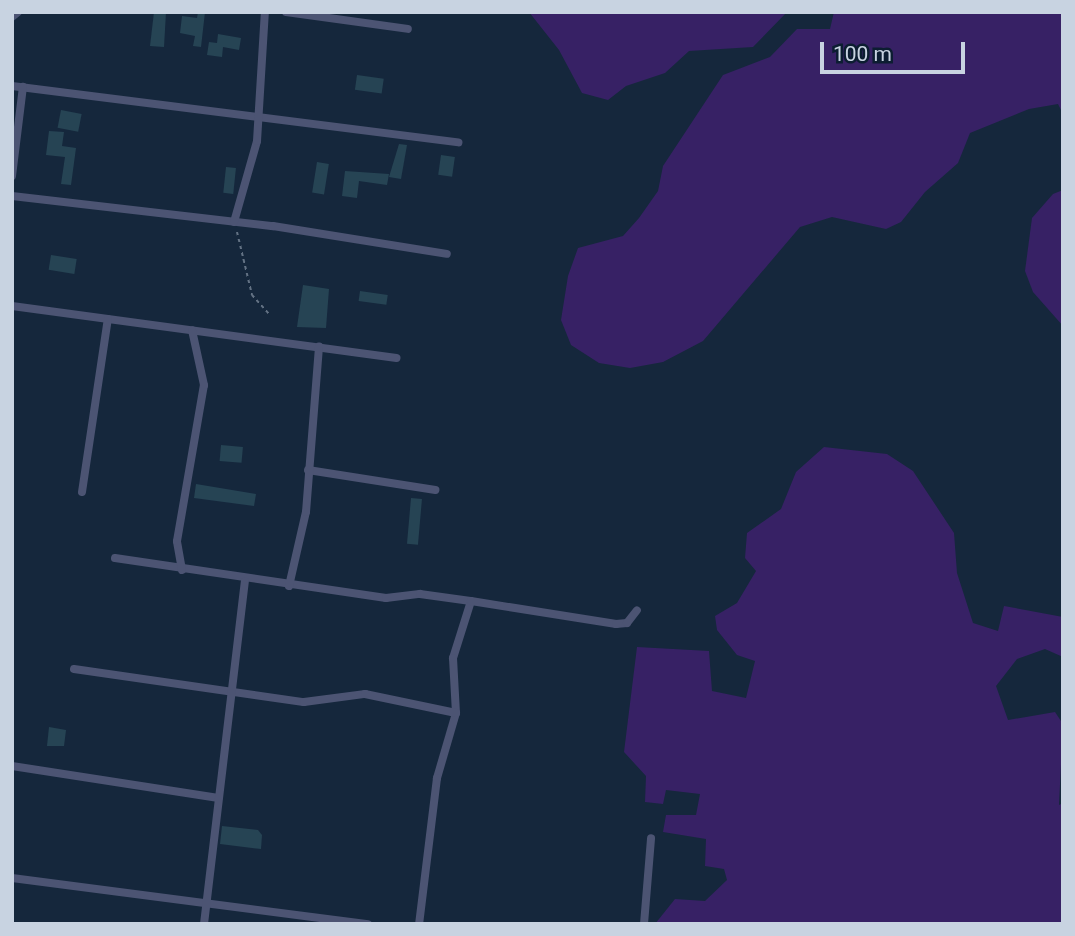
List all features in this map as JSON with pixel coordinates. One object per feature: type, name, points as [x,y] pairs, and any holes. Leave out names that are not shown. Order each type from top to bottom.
[{"type":"street","points":[[12,17],[18,12]]},
{"type":"street","points":[[234,222],[255,150],[265,12]]},
{"type":"street","points":[[286,12],[408,29]]},
{"type":"street","points":[[12,86],[122,102],[256,113],[458,142]]},
{"type":"street","points":[[12,176],[23,87]]},
{"type":"street","points":[[12,196],[234,222],[447,254]]},
{"type":"street","points":[[12,306],[396,358]]},
{"type":"street","points":[[82,492],[108,318]]},
{"type":"street","points":[[182,570],[177,541],[204,385],[192,330]]},
{"type":"street","points":[[289,586],[306,512],[319,347]]},
{"type":"street","points":[[308,470],[435,490]]},
{"type":"street","points":[[116,558],[245,581],[386,598],[420,594],[616,624],[627,622],[637,610]]},
{"type":"street","points":[[204,924],[245,581]]},
{"type":"street","points":[[419,924],[437,778],[456,713],[453,658],[471,601]]},
{"type":"street","points":[[74,669],[231,694],[304,702],[365,694],[456,713]]},
{"type":"street","points":[[12,766],[219,797]]},
{"type":"street","points":[[644,924],[651,838]]},
{"type":"street","points":[[12,878],[368,924]]},
{"type":"path","points":[[234,222],[252,295],[269,314]]},
{"type":"shaded area","points":[[529,12],[787,12],[753,47],[689,51],[665,73],[626,86],[608,100],[582,93],[559,50]]},
{"type":"shaded area","points":[[834,12],[1063,12],[1063,114],[1058,104],[1029,109],[970,133],[958,163],[925,192],[901,222],[886,229],[832,217],[800,227],[703,341],[663,362],[630,368],[599,363],[571,345],[561,320],[568,276],[578,248],[623,236],[639,218],[658,191],[663,166],[723,75],[770,57],[797,29],[830,29]]},
{"type":"shaded area","points":[[1063,190],[1063,326],[1033,292],[1025,271],[1032,218],[1053,194]]},
{"type":"shaded area","points":[[824,447],[887,454],[913,471],[954,533],[957,573],[973,623],[998,631],[1004,606],[1063,617],[1063,657],[1045,649],[1017,659],[996,686],[1008,720],[1055,712],[1063,724],[1059,805],[1063,803],[1063,924],[655,924],[675,899],[705,901],[727,880],[724,869],[705,866],[706,839],[663,832],[666,815],[696,815],[700,794],[666,790],[663,804],[645,802],[646,776],[624,752],[637,647],[709,651],[712,691],[746,698],[755,661],[737,655],[717,630],[715,616],[737,603],[756,571],[745,558],[747,533],[781,509],[796,472]]},
{"type":"building","points":[[154,12],[166,12],[164,47],[150,46]]},
{"type":"building","points":[[198,12],[205,12],[201,47],[193,46],[195,36],[180,33],[182,16],[197,18]]},
{"type":"building","points":[[218,34],[241,38],[239,50],[223,47],[222,57],[207,55],[209,42],[217,43]]},
{"type":"building","points":[[357,75],[384,79],[382,94],[355,90]]},
{"type":"building","points":[[61,110],[82,114],[78,132],[58,128]]},
{"type":"building","points":[[49,131],[64,132],[62,146],[76,148],[71,185],[61,184],[65,157],[46,155]]},
{"type":"building","points":[[399,144],[407,145],[401,179],[389,177]]},
{"type":"building","points":[[441,155],[455,157],[452,177],[438,175]]},
{"type":"building","points":[[317,162],[329,164],[324,194],[312,193]]},
{"type":"building","points":[[226,167],[236,168],[233,194],[223,193]]},
{"type":"building","points":[[345,171],[389,174],[387,185],[359,181],[357,198],[342,196]]},
{"type":"building","points":[[51,255],[77,259],[74,274],[49,270]]},
{"type":"building","points":[[303,285],[329,289],[326,328],[297,327]]},
{"type":"building","points":[[360,291],[388,295],[386,305],[359,301]]},
{"type":"building","points":[[221,445],[243,447],[242,463],[220,461]]},
{"type":"building","points":[[196,484],[256,494],[254,506],[194,498]]},
{"type":"building","points":[[411,498],[422,499],[418,545],[407,544]]},
{"type":"building","points":[[49,727],[66,730],[64,746],[47,746]]},
{"type":"building","points":[[222,826],[258,830],[262,835],[261,849],[220,844]]}]
